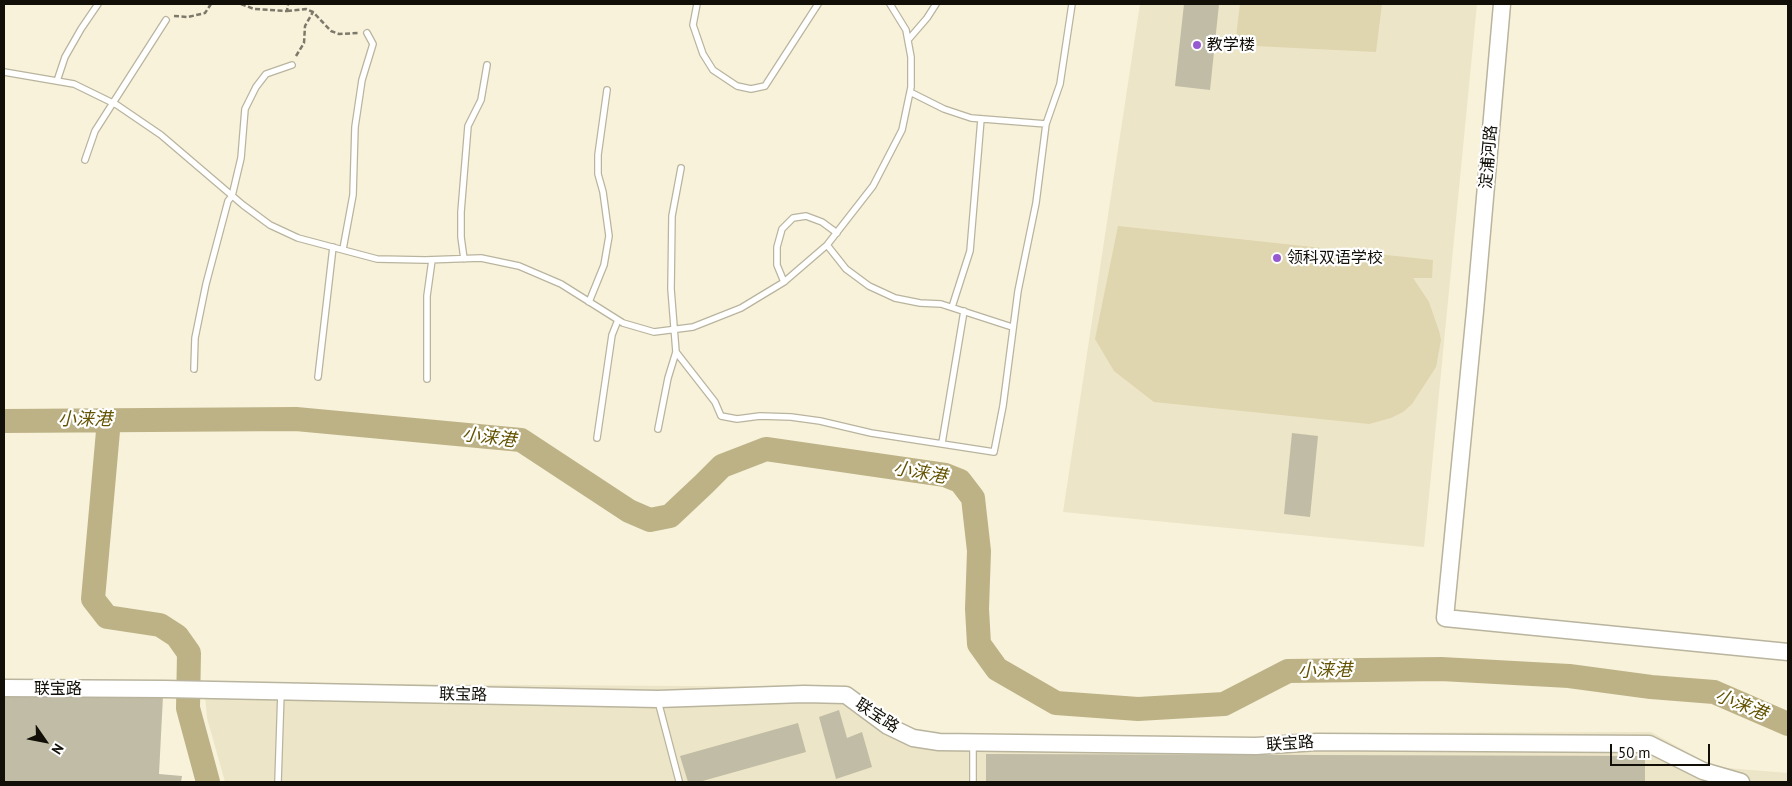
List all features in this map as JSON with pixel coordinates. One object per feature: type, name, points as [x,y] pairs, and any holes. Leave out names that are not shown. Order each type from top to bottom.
[{"type":"street","name":"淀浦河路","points":[[1502,4],[1445,618],[1788,652]]},
{"type":"street","name":"联宝路","points":[[4,688],[165,689],[658,699],[804,694],[846,695],[888,726],[913,738],[939,742],[1256,746],[1317,742],[1649,744],[1703,771],[1741,782]]},
{"type":"lane","points":[[57,81],[65,57],[98,4]]},
{"type":"lane","points":[[697,4],[693,25],[703,54],[713,70],[737,86],[751,89],[765,86],[818,4]]},
{"type":"lane","points":[[4,72],[74,84],[112,102],[161,134],[232,196],[270,225],[298,238],[377,258],[432,260],[481,258],[519,266],[560,284],[622,323],[654,332],[694,327],[741,308],[784,282],[827,245],[873,186],[902,130],[910,92],[911,57],[906,30],[890,4]]},
{"type":"lane","points":[[908,40],[936,4]]},
{"type":"lane","points":[[676,352],[715,402],[721,416],[737,419],[760,416],[792,417],[820,421],[871,433],[994,452],[1003,406],[1012,327],[1036,203],[1046,124],[1060,84],[1072,4]]},
{"type":"lane","points":[[85,160],[95,131],[166,20]]},
{"type":"lane","points":[[343,249],[353,195],[354,126],[362,80],[373,44],[367,33]]},
{"type":"lane","points":[[194,369],[196,338],[206,284],[241,158],[245,109],[256,87],[266,74],[292,65]]},
{"type":"lane","points":[[464,259],[461,238],[461,212],[468,126],[481,100],[487,65]]},
{"type":"lane","points":[[589,302],[604,265],[609,236],[603,192],[598,174],[598,155],[607,90]]},
{"type":"lane","points":[[910,92],[944,109],[971,118],[1046,124]]},
{"type":"lane","points":[[952,307],[970,251],[981,119]]},
{"type":"lane","points":[[658,429],[668,378],[676,352],[671,289],[672,216],[681,168]]},
{"type":"lane","points":[[784,282],[777,265],[777,247],[782,229],[793,218],[806,216],[822,222],[837,233]]},
{"type":"lane","points":[[827,245],[846,268],[869,286],[895,298],[920,303],[941,304],[1012,327]]},
{"type":"lane","points":[[318,377],[333,247]]},
{"type":"lane","points":[[427,379],[427,296],[432,260]]},
{"type":"lane","points":[[942,443],[964,311]]},
{"type":"lane","points":[[597,438],[612,335],[618,320]]},
{"type":"lane","points":[[278,782],[281,692]]},
{"type":"lane","points":[[658,699],[679,781]]},
{"type":"lane","points":[[973,743],[973,782]]},
{"type":"path","points":[[166,20],[171,17],[188,17],[205,13],[211,4]]},
{"type":"path","points":[[241,4],[254,9],[306,9],[313,12],[331,31],[339,34],[367,33]]},
{"type":"path","points":[[287,10],[288,4]]},
{"type":"path","points":[[292,65],[304,43],[306,26],[313,12]]},
{"type":"shaded area","name":"领科双语学校","points":[[1140,4],[1477,4],[1424,547],[1063,512]]},
{"type":"shaded area","points":[[1240,4],[1382,4],[1376,52],[1235,45]]},
{"type":"shaded area","points":[[1118,226],[1433,260],[1432,278],[1413,278],[1429,302],[1439,331],[1441,340],[1436,367],[1412,404],[1403,412],[1391,418],[1369,424],[1154,402],[1114,371],[1095,339]]},
{"type":"shaded area","points":[[204,683],[849,687],[895,719],[916,729],[952,736],[1257,742],[1289,733],[1651,732],[1715,767],[1788,773],[1788,782],[225,782],[207,718]]},
{"type":"building","name":"教学楼","points":[[1184,4],[1219,4],[1210,90],[1175,86]]},
{"type":"building","points":[[1292,433],[1318,436],[1310,517],[1284,514]]},
{"type":"building","points":[[4,695],[163,696],[159,774],[182,776],[181,782],[4,782]]},
{"type":"building","points":[[839,710],[847,738],[862,732],[872,767],[836,779],[819,717]]},
{"type":"building","points":[[798,723],[806,752],[699,782],[688,782],[680,756]]},
{"type":"building","points":[[986,754],[1645,756],[1645,782],[986,782]]},
{"type":"waterway","name":"小涞港","points":[[4,421],[296,419],[521,440],[629,511],[650,520],[670,516],[722,466],[766,449],[945,475],[960,481],[973,498],[979,551],[977,609],[979,644],[997,669],[1056,703],[1138,709],[1224,704],[1288,671],[1441,669],[1569,676],[1651,687],[1714,692],[1788,724]]},
{"type":"waterway","points":[[109,420],[93,599],[107,617],[160,625],[177,636],[189,653],[188,708],[208,782]]},
{"type":"place","name":"教学楼","points":[[1197,45]]},
{"type":"place","name":"领科双语学校","points":[[1277,258]]}]
